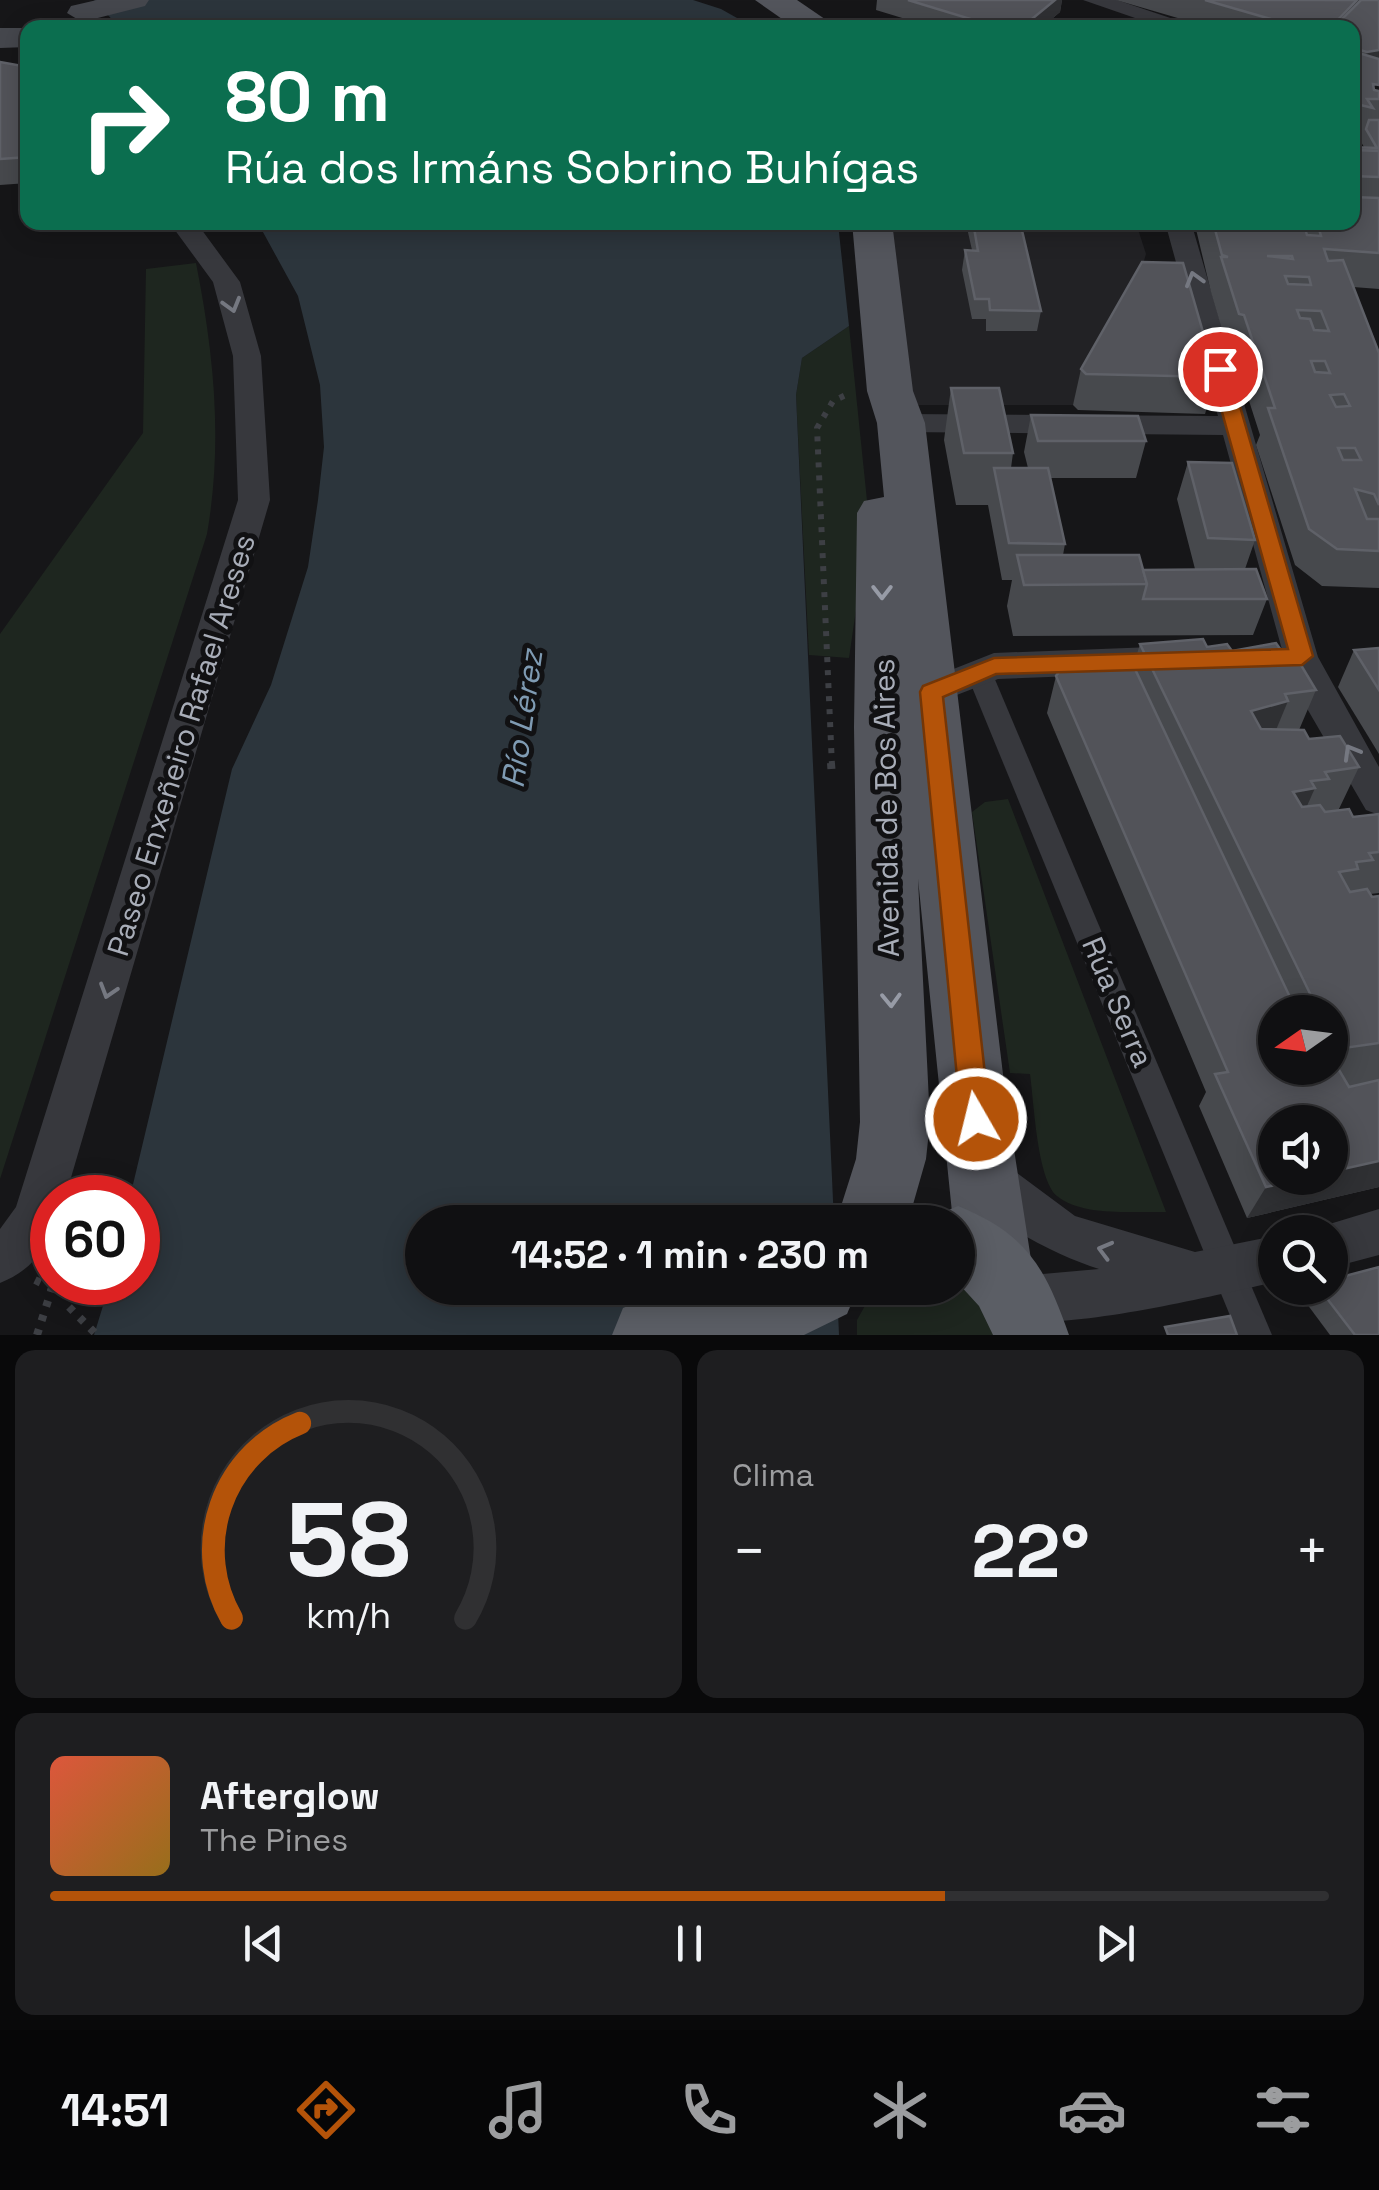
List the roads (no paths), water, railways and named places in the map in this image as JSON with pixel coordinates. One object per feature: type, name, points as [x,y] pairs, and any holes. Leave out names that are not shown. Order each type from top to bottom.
[{"type":"highway","points":[[650,1335],[737,1324],[790,1305]]},
{"type":"highway","points":[[815,1335],[819,1305]]},
{"type":"main road","points":[[75,13],[134,0]]},
{"type":"main road","points":[[772,0],[807,20]]},
{"type":"main road","name":"Avenida de Bos Aires","points":[[873,230],[895,407],[954,681],[971,1091],[1001,1286]]},
{"type":"main road","name":"Avenida de Bos Aires","points":[[877,1205],[891,1158],[895,1122],[882,727],[882,424],[895,407]]},
{"type":"street","points":[[1094,0],[1138,20]]},
{"type":"street","name":"Paseo Enxeñeiro Rafael Areses","points":[[0,1260],[35,1218],[95,1033],[254,500],[247,356],[226,282],[188,230]]},
{"type":"street","points":[[1180,230],[1302,656],[1323,705],[1379,800]]},
{"type":"street","points":[[895,407],[1236,426]]},
{"type":"street","points":[[1262,656],[1302,656]]},
{"type":"street","points":[[954,681],[1204,658]]},
{"type":"street","name":"Rúa Serra","points":[[954,681],[1235,1269],[1255,1335]]},
{"type":"street","points":[[984,1176],[1063,1235],[1235,1269]]},
{"type":"street","points":[[1348,1240],[1379,1232]]},
{"type":"street","points":[[1001,1286],[1126,1290],[1235,1269]]},
{"type":"water","points":[[94,0],[693,0],[741,20],[113,20]]},
{"type":"water","name":"Río Lérez","points":[[262,230],[839,230],[849,326],[802,358],[796,395],[833,1205],[405,1205],[405,1305],[838,1305],[839,1335],[94,1335],[103,1305],[160,1305],[160,1175],[135,1175],[232,769],[271,685],[308,567],[324,447],[320,385],[298,296]]}]
